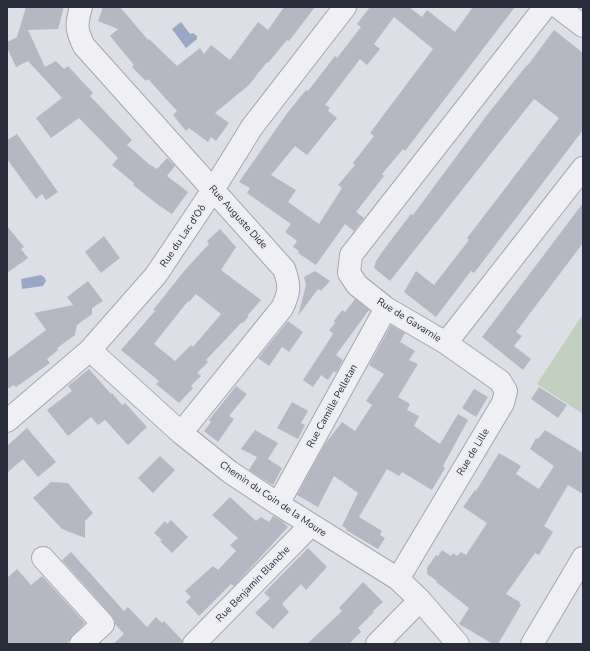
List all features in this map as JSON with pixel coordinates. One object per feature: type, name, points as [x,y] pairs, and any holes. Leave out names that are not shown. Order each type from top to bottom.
[{"type":"street","name":"Rue Auguste Dide","points":[[81,7],[77,22],[78,33],[84,46],[284,269],[288,280],[288,295],[282,308],[181,433]]},
{"type":"street","name":"Rue du Lac d'Oô","points":[[7,421],[90,350],[156,275],[213,190],[252,127],[345,7]]},
{"type":"street","name":"Rue de Gavarnie","points":[[545,7],[351,255],[349,273],[357,285],[386,308],[446,343],[583,168]]},
{"type":"street","points":[[558,7],[583,26]]},
{"type":"street","name":"Rue Camille Pelletan","points":[[278,504],[386,308]]},
{"type":"street","name":"Rue de Lille","points":[[398,579],[503,403],[506,391],[500,381],[446,343]]},
{"type":"street","name":"Chemin du Coin de la Moure","points":[[90,350],[181,433],[230,472],[278,504],[398,579],[420,600],[458,644]]},
{"type":"street","name":"Rue Benjamin Blanche","points":[[194,644],[311,525]]},
{"type":"street","points":[[43,558],[103,624],[81,644]]},
{"type":"street","points":[[532,644],[583,558]]},
{"type":"street","points":[[377,644],[420,600]]},
{"type":"green space","points":[[583,314],[583,414],[537,384]]},
{"type":"water","points":[[181,22],[190,34],[193,33],[197,36],[197,39],[186,48],[172,29]]},
{"type":"water","points":[[41,275],[46,281],[43,286],[22,289],[21,279]]},
{"type":"building","points":[[26,7],[64,7],[58,29],[28,30],[45,67],[56,61],[64,69],[68,66],[93,93],[90,96],[132,140],[127,145],[157,169],[167,158],[175,166],[167,176],[188,192],[172,214],[133,185],[134,183],[112,165],[118,158],[79,118],[51,138],[36,118],[62,98],[28,61],[16,67],[7,48],[7,42],[17,37]]},
{"type":"building","points":[[103,7],[120,7],[148,40],[149,39],[177,66],[200,48],[204,54],[211,45],[230,60],[258,22],[268,30],[284,7],[315,7],[289,41],[287,40],[268,63],[267,62],[249,85],[215,113],[229,123],[216,141],[211,137],[208,142],[189,128],[186,131],[173,115],[177,111],[148,79],[146,81],[132,67],[134,65],[110,36],[118,29],[98,21]]},
{"type":"building","points":[[370,7],[409,7],[422,17],[427,10],[455,32],[473,7],[515,7],[405,151],[403,149],[382,174],[384,176],[356,212],[364,218],[354,231],[345,224],[316,265],[298,253],[299,251],[293,247],[297,241],[285,232],[291,224],[247,193],[250,188],[239,182],[288,112],[306,90],[308,91],[335,56],[337,58],[361,27],[357,24]],"holes":[[[394,17],[433,49],[370,133],[374,136],[353,163],[355,165],[338,185],[342,188],[319,224],[288,202],[296,190],[271,175],[295,146],[307,155],[337,118],[328,111],[330,108],[325,105],[360,59],[367,65],[380,49],[374,44]]]},
{"type":"building","points":[[554,30],[583,53],[583,130],[474,273],[471,271],[436,317],[404,292],[416,271],[434,285],[469,240],[467,238],[559,118],[534,99],[390,281],[374,268],[376,261],[411,214],[413,215],[487,115],[528,65]]},
{"type":"building","points":[[17,134],[58,192],[46,200],[42,194],[36,199],[7,159],[7,140]]},
{"type":"building","points":[[583,203],[583,243],[516,332],[522,336],[514,346],[531,359],[523,370],[482,337]]},
{"type":"building","points":[[7,226],[24,247],[21,249],[28,258],[7,273]]},
{"type":"building","points":[[220,229],[236,247],[221,270],[261,300],[244,322],[241,323],[206,360],[208,362],[197,373],[201,376],[191,386],[193,388],[179,403],[156,384],[159,381],[121,350],[155,311],[153,310],[185,270],[209,244],[207,241]],"holes":[[[196,294],[221,314],[193,347],[191,345],[175,361],[154,344],[188,301],[189,302]]]},
{"type":"building","points":[[104,236],[120,258],[101,273],[85,252]]},
{"type":"building","points":[[315,271],[330,281],[321,291],[318,289],[298,316],[306,285],[304,277]]},
{"type":"building","points":[[88,281],[103,301],[92,308],[92,314],[77,325],[75,335],[57,348],[58,350],[47,359],[50,363],[16,387],[14,385],[7,389],[7,359],[46,330],[34,313],[73,305],[67,297]]},
{"type":"building","points":[[355,299],[369,310],[336,355],[343,360],[336,373],[334,371],[328,380],[321,375],[313,387],[303,380],[333,334],[329,330],[335,323],[334,321],[342,310],[345,312]]},
{"type":"building","points":[[288,321],[303,332],[289,352],[282,347],[269,366],[258,358]]},
{"type":"building","points":[[391,325],[405,333],[400,342],[415,351],[409,360],[418,364],[398,397],[410,404],[407,410],[419,416],[414,426],[440,444],[458,414],[468,420],[443,466],[445,468],[432,490],[402,472],[399,476],[387,469],[359,517],[382,531],[380,535],[385,538],[378,549],[346,530],[346,528],[342,526],[358,493],[334,476],[318,507],[297,495],[325,444],[342,422],[355,431],[372,405],[366,401],[384,374],[369,365]]},
{"type":"building","points":[[89,369],[122,405],[125,403],[147,427],[128,445],[105,420],[98,425],[91,417],[68,436],[47,410],[72,391],[68,386]]},
{"type":"building","points":[[236,386],[247,394],[229,416],[234,419],[218,442],[204,431],[211,422],[209,420]]},
{"type":"building","points":[[539,387],[567,405],[558,418],[531,399]]},
{"type":"building","points":[[474,389],[488,397],[476,417],[462,408]]},
{"type":"building","points":[[292,402],[308,411],[301,423],[305,425],[298,439],[277,428]]},
{"type":"building","points":[[27,428],[56,462],[38,477],[23,459],[7,473],[7,446]]},
{"type":"building","points":[[255,430],[278,443],[268,459],[282,468],[273,485],[249,470],[257,457],[241,449]]},
{"type":"building","points":[[545,430],[583,453],[583,494],[568,485],[544,526],[553,532],[539,555],[535,553],[506,594],[520,602],[519,603],[521,605],[498,644],[493,644],[459,624],[469,608],[427,574],[427,568],[436,555],[438,556],[442,550],[451,556],[453,553],[457,556],[461,552],[466,555],[487,523],[463,507],[475,490],[476,491],[499,453],[521,466],[516,474],[539,489],[554,466],[530,449],[536,438],[538,439]]},
{"type":"building","points":[[160,456],[175,470],[153,493],[138,478]]},
{"type":"building","points":[[51,482],[68,483],[93,513],[85,521],[85,538],[62,529],[33,498]]},
{"type":"building","points":[[230,497],[256,521],[261,517],[269,522],[273,516],[282,521],[288,527],[234,586],[231,584],[199,616],[186,602],[191,597],[185,591],[213,566],[218,570],[236,551],[230,545],[238,538],[212,515]]},
{"type":"building","points":[[171,520],[188,537],[172,553],[160,541],[162,540],[154,533],[165,521],[167,524]]},
{"type":"building","points":[[308,548],[327,567],[306,590],[301,584],[282,604],[289,612],[273,629],[255,613],[270,598],[264,593]]},
{"type":"building","points":[[71,552],[124,611],[128,607],[147,627],[156,617],[162,623],[164,621],[182,640],[182,644],[113,644],[124,634],[115,624],[112,616],[62,560]]},
{"type":"building","points":[[17,569],[31,585],[42,576],[85,623],[73,635],[67,644],[7,644],[7,578]]},
{"type":"building","points":[[363,582],[383,602],[358,628],[361,632],[349,644],[307,644],[342,611],[339,608]]}]
